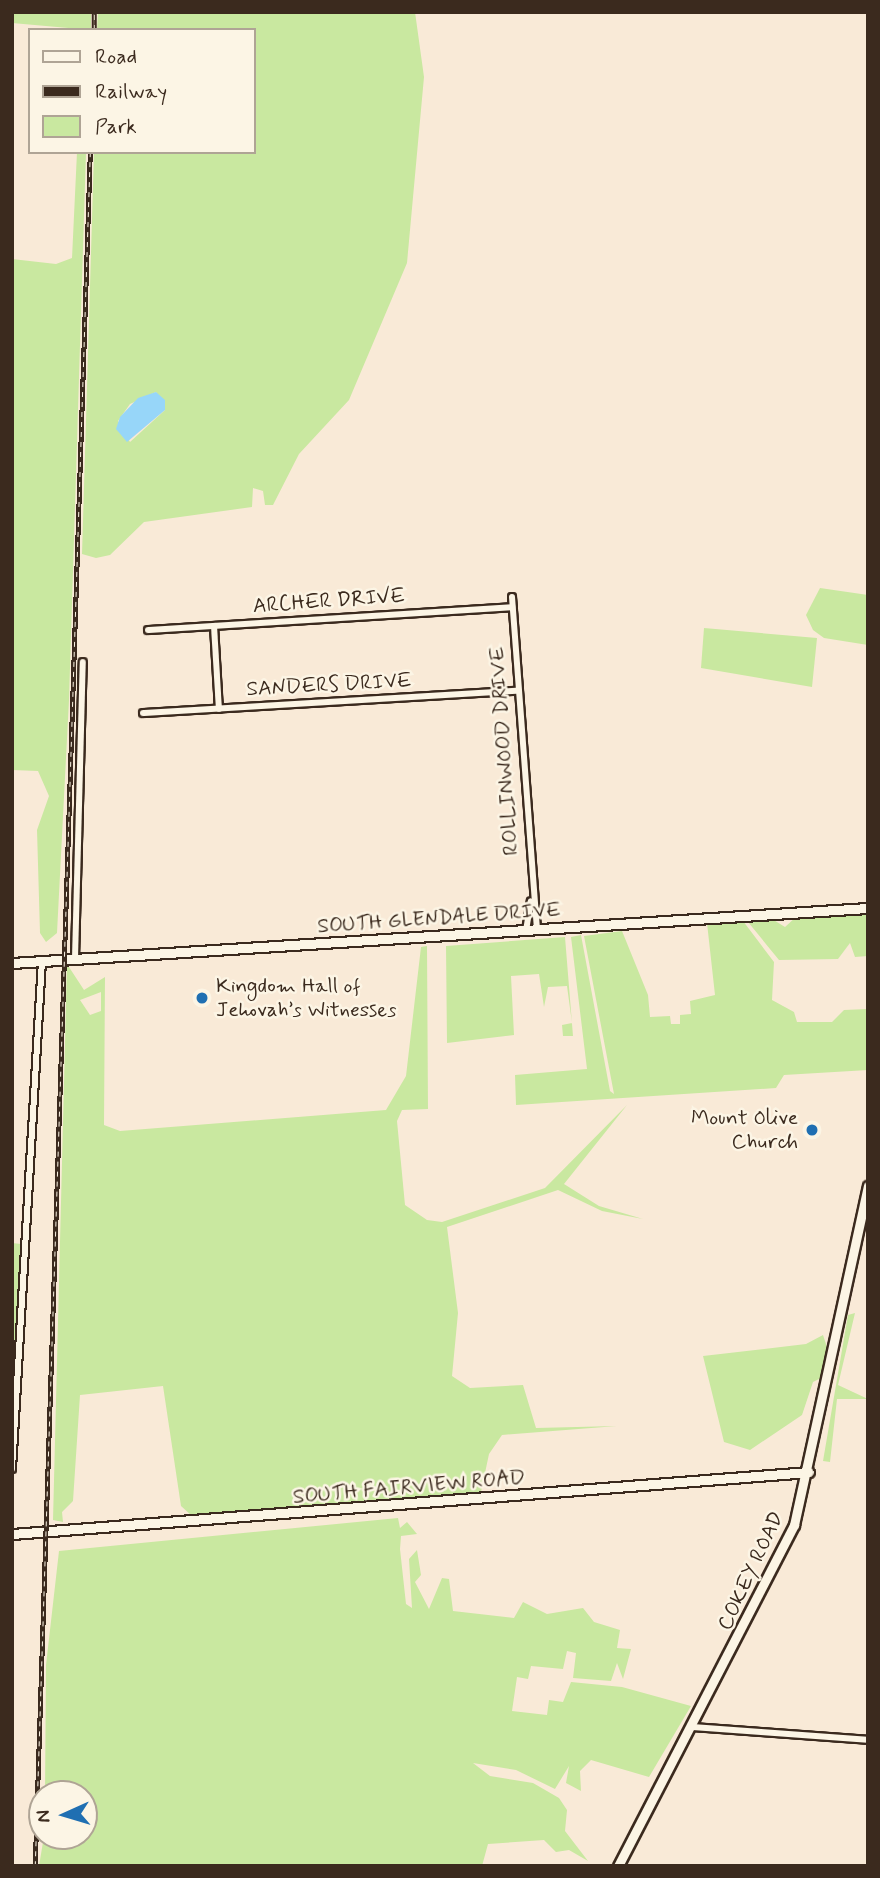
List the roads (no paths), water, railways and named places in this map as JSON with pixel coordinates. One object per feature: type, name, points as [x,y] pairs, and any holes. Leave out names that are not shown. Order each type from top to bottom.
[{"type":"street","name":"ROLLINWOOD DRIVE","points":[[512,597],[531,901],[537,930]]},
{"type":"street","name":"ARCHER DRIVE","points":[[148,630],[512,607]]},
{"type":"street","points":[[214,626],[219,709]]},
{"type":"street","points":[[75,958],[83,662]]},
{"type":"street","name":"SANDERS DRIVE","points":[[143,713],[517,691]]},
{"type":"street","name":"ROLLINWOOD DRIVE","points":[[526,930],[531,901]]},
{"type":"street","name":"SOUTH GLENDALE DRIVE","points":[[12,963],[868,908]]},
{"type":"street","points":[[12,1469],[42,961]]},
{"type":"street","name":"COKEY ROAD","points":[[618,1866],[784,1552],[809,1472],[868,1185]]},
{"type":"street","name":"SOUTH FAIRVIEW ROAD","points":[[12,1534],[809,1472]]},
{"type":"street","points":[[692,1727],[868,1740]]},
{"type":"water","points":[[156,392],[165,400],[165,410],[127,442],[116,429],[120,417],[138,398]]},
{"type":"railway","points":[[94,12],[94,28]]},
{"type":"railway","points":[[35,1866],[90,154]]},
{"type":"place","name":"Kingdom Hall of Jehovah’s Witnesses","points":[[202,998]]},
{"type":"place","name":"Mount Olive Church","points":[[812,1130]]}]
